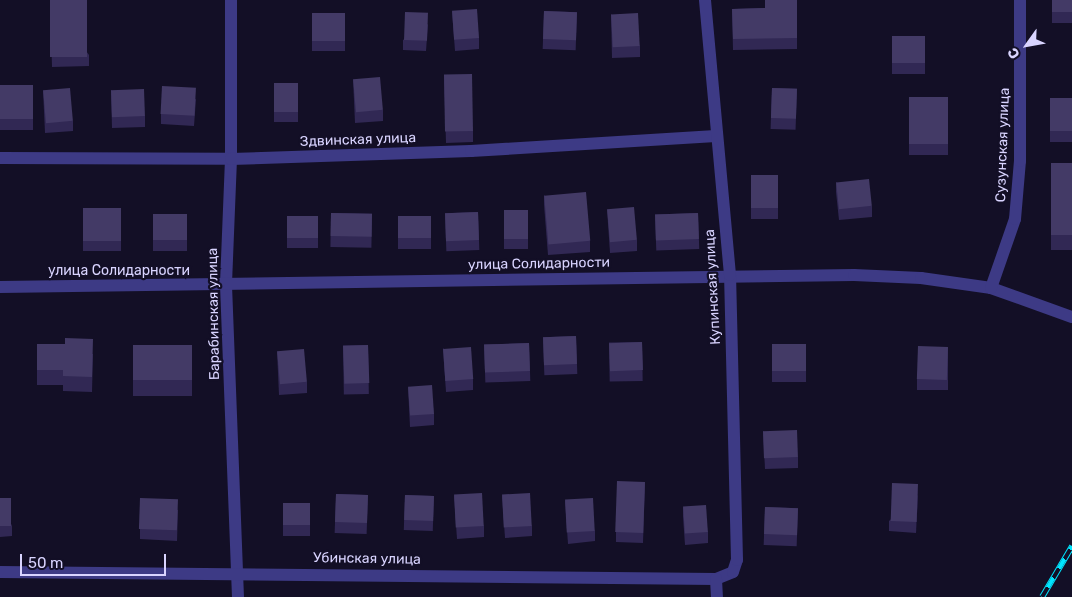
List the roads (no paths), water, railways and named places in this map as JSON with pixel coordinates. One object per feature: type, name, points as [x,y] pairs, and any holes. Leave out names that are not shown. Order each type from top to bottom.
[{"type":"street","name":"Барабинская улица","points":[[232,0],[231,159],[226,285],[238,597]]},
{"type":"street","name":"Купинская улица","points":[[705,0],[730,275],[737,560],[733,572]]},
{"type":"street","name":"Сузунская улица","points":[[991,288],[1015,219],[1020,161],[1020,0]]},
{"type":"street","name":"Здвинская улица","points":[[0,158],[231,159],[471,151],[716,136]]},
{"type":"street","name":"улица Солидарности","points":[[0,286],[226,285],[730,275],[921,278],[991,288],[1072,317]]},
{"type":"street","name":"Убинская улица","points":[[0,572],[716,579],[733,572]]},
{"type":"street","points":[[716,579],[717,597]]},
{"type":"railway","points":[[1042,597],[1072,546]]}]
